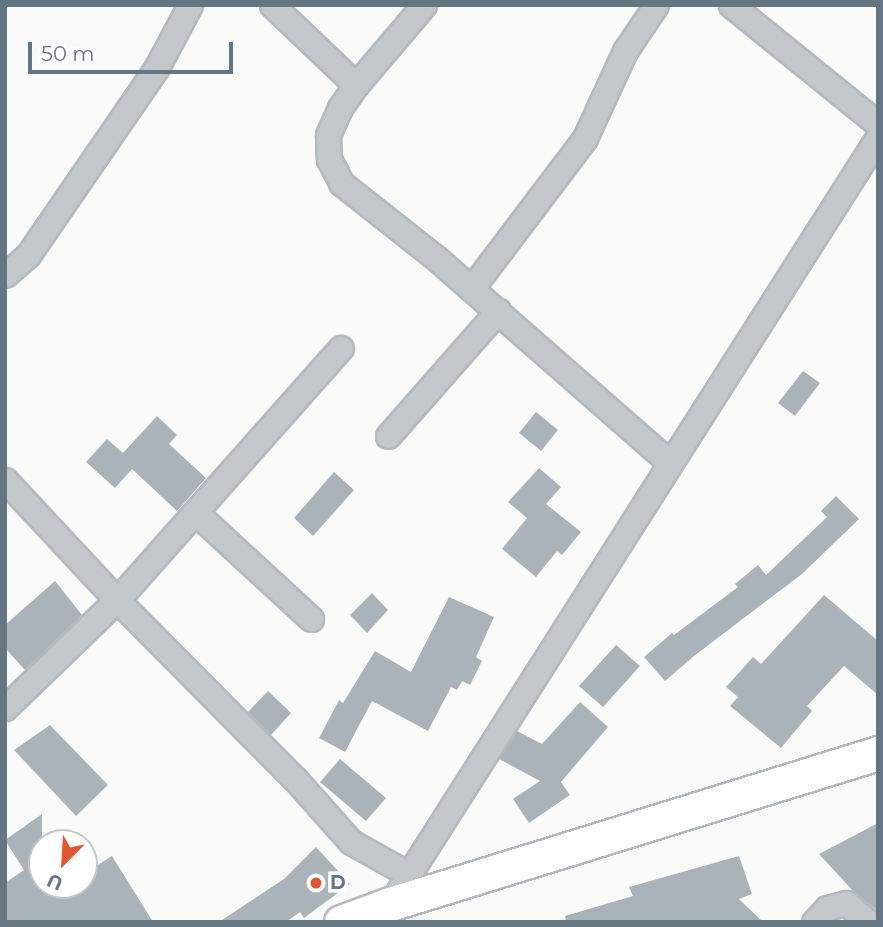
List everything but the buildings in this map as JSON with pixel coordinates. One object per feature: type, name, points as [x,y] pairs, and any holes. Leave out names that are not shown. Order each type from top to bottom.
[{"type":"street","points":[[5,275],[28,255],[127,111],[157,67],[190,5]]},
{"type":"street","points":[[272,5],[356,85]]},
{"type":"street","points":[[424,5],[356,85],[328,135],[329,159],[341,183],[498,311],[670,463]]},
{"type":"street","points":[[471,289],[585,138],[625,51],[656,5]]},
{"type":"street","points":[[731,5],[878,124]]},
{"type":"street","points":[[390,904],[878,137]]},
{"type":"street","points":[[388,436],[498,311]]},
{"type":"street","points":[[5,708],[117,600],[197,514],[341,348]]},
{"type":"street","points":[[5,480],[117,600],[295,779],[351,842],[408,874]]},
{"type":"street","points":[[197,514],[311,620]]},
{"type":"street","points":[[341,922],[390,904],[878,753]]},
{"type":"street","points":[[814,922],[827,908],[846,903],[869,922]]},
{"type":"place","name":"D","points":[[316,883]]}]
